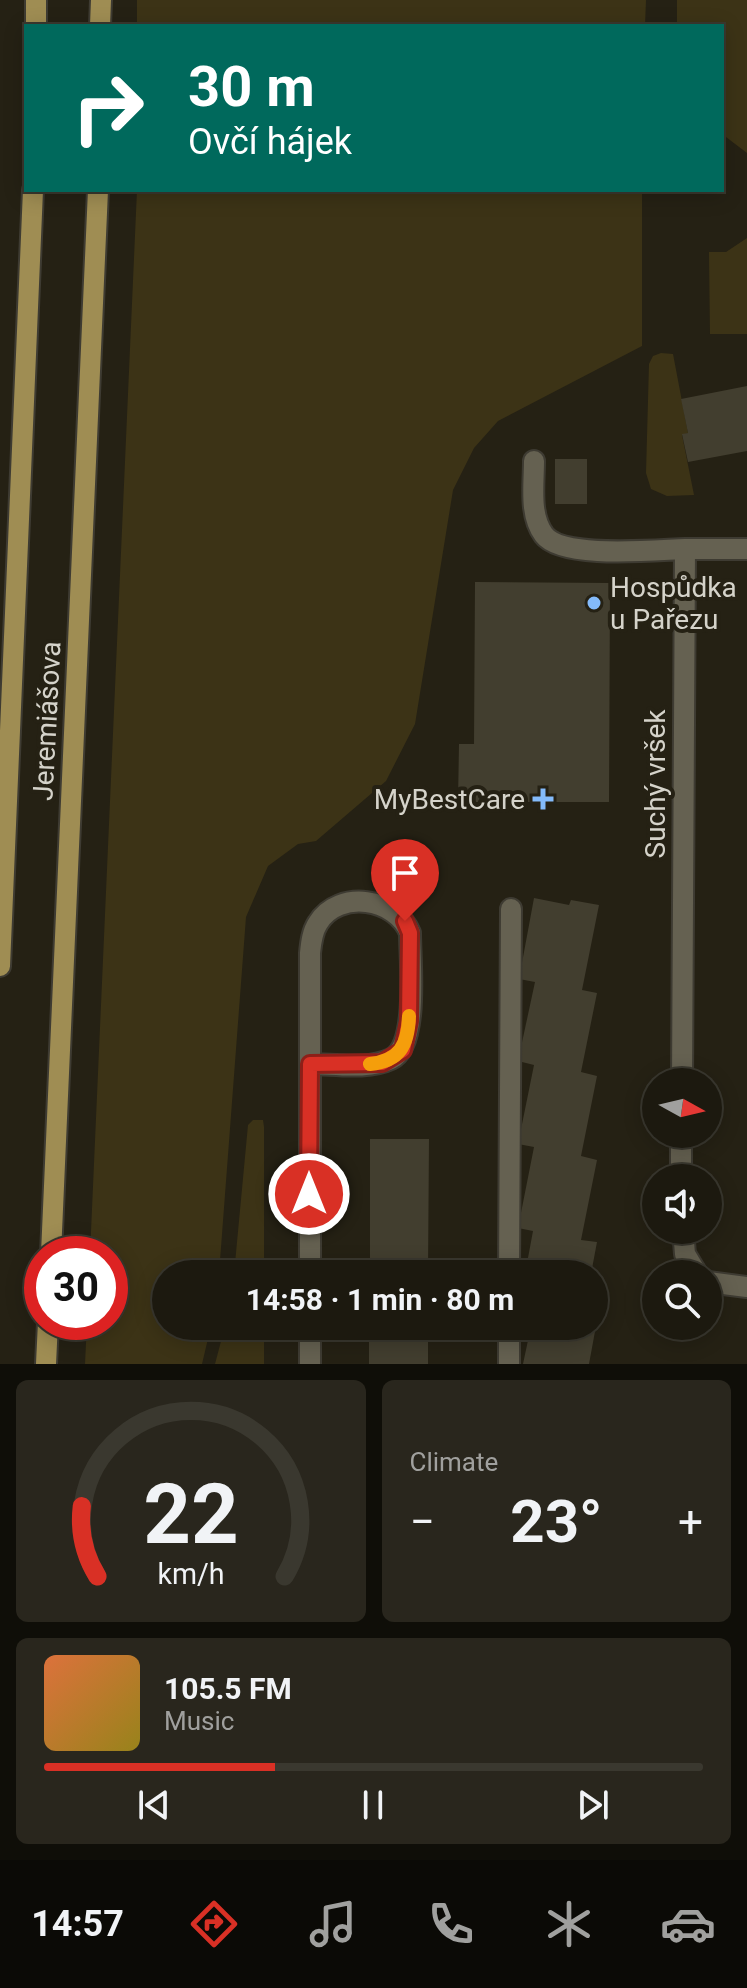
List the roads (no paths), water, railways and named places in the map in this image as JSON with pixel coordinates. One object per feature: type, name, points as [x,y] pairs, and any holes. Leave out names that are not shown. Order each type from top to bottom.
[{"type":"main road","points":[[36,0],[36,24]]},
{"type":"main road","points":[[100,24],[101,0]]},
{"type":"main road","name":"Jeremiášova","points":[[0,966],[33,192]]},
{"type":"main road","name":"Jeremiášova","points":[[52,1236],[98,192]]},
{"type":"main road","points":[[46,1364],[47,1340]]},
{"type":"street","points":[[534,461],[535,512],[543,534],[553,544],[587,549],[747,549]]},
{"type":"street","name":"Suchý vršek","points":[[682,1068],[685,549]]},
{"type":"street","points":[[310,1064],[382,1063],[403,1050],[409,1021],[410,933],[405,921],[387,906],[353,903],[326,913],[317,924],[310,953],[310,1064],[310,1260]]},
{"type":"street","points":[[509,1260],[511,909]]},
{"type":"street","points":[[722,1284],[747,1287]]},
{"type":"street","points":[[310,1340],[310,1364]]},
{"type":"street","points":[[509,1340],[509,1364]]},
{"type":"place","name":"Hospůdka u Pařezu","points":[[594,603]]},
{"type":"place","name":"MyBestCare","points":[[543,799]]}]
